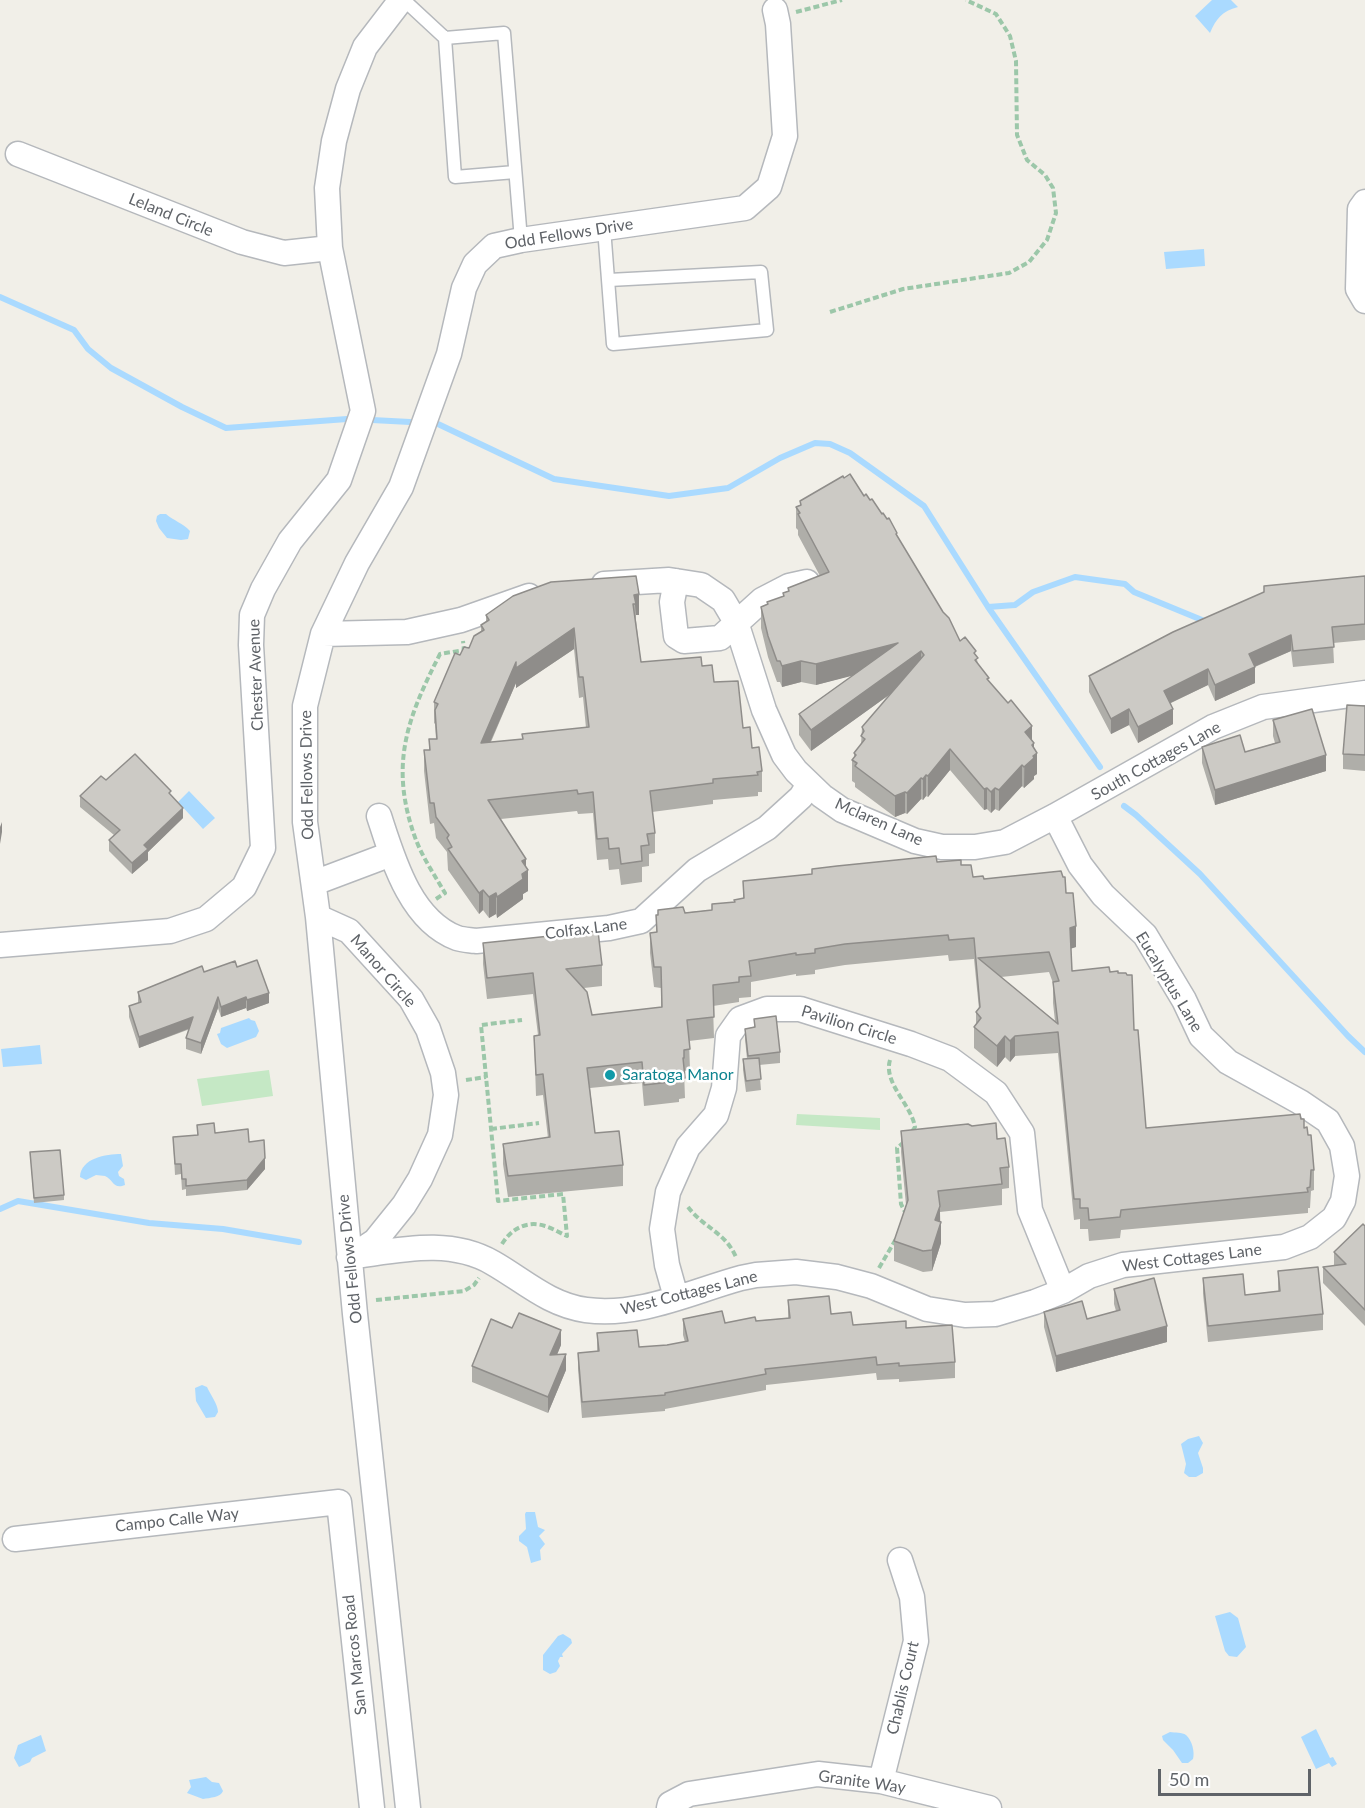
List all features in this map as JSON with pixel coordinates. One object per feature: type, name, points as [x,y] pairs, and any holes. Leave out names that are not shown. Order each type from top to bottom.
[{"type":"street","name":"Chester Avenue","points":[[0,945],[170,931],[206,919],[244,887],[263,848],[251,645],[252,615],[263,589],[290,541],[339,480],[363,411],[330,248],[327,188],[334,141],[348,89],[365,47],[402,0]]},
{"type":"street","name":"Odd Fellows Drive","points":[[408,1808],[349,1257],[318,917],[305,822],[305,706],[323,634],[357,563],[401,487],[449,354],[464,288],[475,264],[494,246],[521,240],[745,208],[769,187],[785,136],[776,17]]},
{"type":"street","name":"Leland Circle","points":[[18,154],[242,243],[284,253],[330,248]]},
{"type":"street","points":[[1365,202],[1360,209],[1358,290],[1365,302]]},
{"type":"street","name":"Mclaren Lane","points":[[584,586],[659,580],[676,581],[701,585],[723,600],[736,622],[764,710],[784,755],[809,784],[843,810],[915,841],[942,847],[975,847],[1005,842],[1055,816]]},
{"type":"street","points":[[676,581],[672,602],[676,636],[684,641],[720,638],[762,600],[789,586],[807,582]]},
{"type":"street","points":[[323,634],[407,632],[461,620],[549,589]]},
{"type":"street","name":"South Cottages Lane","points":[[1055,816],[1213,727],[1263,707],[1365,693]]},
{"type":"street","name":"Colfax Lane","points":[[379,816],[391,854],[420,908],[440,928],[459,939],[476,940],[609,928],[641,921],[697,870],[767,828],[801,797],[809,784]]},
{"type":"street","name":"Eucalyptus Lane","points":[[1055,816],[1080,865],[1103,895],[1145,935],[1184,1000],[1201,1036],[1228,1062],[1300,1102],[1328,1121],[1342,1146],[1347,1176]]},
{"type":"street","points":[[314,883],[391,854]]},
{"type":"street","name":"Manor Circle","points":[[318,917],[349,931],[411,999],[428,1029],[443,1073],[446,1095],[440,1135],[420,1179],[404,1205],[375,1241],[349,1257]]},
{"type":"street","name":"Pavilion Circle","points":[[676,1297],[667,1265],[662,1229],[668,1191],[688,1147],[716,1115],[724,1088],[728,1036],[740,1020],[766,1009],[800,1009],[896,1039],[950,1059],[996,1093],[1022,1133],[1030,1210],[1064,1291]]},
{"type":"street","name":"West Cottages Lane","points":[[349,1257],[429,1247],[458,1249],[491,1262],[549,1300],[583,1310],[616,1312],[651,1306],[741,1278],[796,1272],[837,1277],[871,1286],[927,1309],[965,1315],[995,1314],[1064,1291],[1089,1276],[1123,1265],[1284,1247],[1310,1237],[1334,1218],[1344,1201],[1347,1176]]},
{"type":"street","name":"Campo Calle Way","points":[[15,1539],[339,1502]]},
{"type":"street","name":"San Marcos Road","points":[[339,1502],[372,1808]]},
{"type":"street","name":"Chablis Court","points":[[881,1781],[915,1641],[912,1597],[900,1560]]},
{"type":"street","name":"Granite Way","points":[[669,1808],[670,1804],[689,1794],[818,1774],[881,1781],[989,1808]]},
{"type":"lane","points":[[402,0],[445,38],[455,177],[515,172]]},
{"type":"lane","points":[[445,38],[504,33],[521,240]]},
{"type":"lane","points":[[604,228],[613,344],[766,330],[762,272],[609,280]]},
{"type":"path","points":[[776,17],[842,0]]},
{"type":"path","points":[[830,312],[903,289],[1009,273],[1029,262],[1047,240],[1056,213],[1053,188],[1045,175],[1027,160],[1017,135],[1016,61],[1010,36],[996,14],[966,0]]},
{"type":"path","points":[[420,908],[445,893],[417,842],[406,807],[403,759],[407,728],[423,687],[440,654],[464,650],[461,620]]},
{"type":"path","points":[[500,1246],[514,1229],[529,1224],[545,1226],[567,1236],[563,1194],[498,1201],[481,1025],[522,1020]]},
{"type":"path","points":[[896,1039],[887,1068],[914,1117],[915,1127],[897,1148],[901,1204],[908,1219]]},
{"type":"path","points":[[491,1129],[539,1123]]},
{"type":"path","points":[[668,1191],[680,1196],[698,1220],[727,1240],[735,1255],[741,1278]]},
{"type":"path","points":[[871,1286],[881,1262],[897,1237]]},
{"type":"path","points":[[354,1303],[464,1291],[474,1285],[485,1271]]},
{"type":"green space","points":[[269,1070],[273,1096],[202,1106],[197,1079]]},
{"type":"green space","points":[[797,1114],[880,1118],[880,1130],[796,1125]]},
{"type":"water","points":[[1212,0],[1231,0],[1238,7],[1220,16],[1210,33],[1195,16]]},
{"type":"water","points":[[1204,249],[1205,266],[1166,269],[1164,252]]},
{"type":"water","points":[[160,514],[166,514],[187,528],[190,531],[188,539],[167,538],[156,521]]},
{"type":"water","points":[[189,791],[215,818],[203,829],[178,802]]},
{"type":"water","points":[[249,1018],[255,1021],[259,1031],[256,1037],[227,1048],[221,1044],[217,1034],[220,1033],[221,1028]]},
{"type":"water","points":[[40,1045],[42,1064],[3,1067],[1,1049]]},
{"type":"water","points":[[121,1154],[123,1166],[118,1172],[119,1176],[124,1179],[125,1185],[118,1186],[105,1176],[96,1175],[86,1180],[80,1177],[81,1171],[89,1161],[102,1156]]},
{"type":"water","points":[[202,1385],[207,1387],[217,1406],[218,1412],[215,1417],[206,1418],[196,1401],[195,1388]]},
{"type":"water","points":[[1199,1436],[1203,1443],[1198,1453],[1203,1473],[1196,1477],[1189,1477],[1184,1473],[1186,1464],[1181,1444]]},
{"type":"water","points":[[526,1512],[535,1512],[538,1527],[545,1530],[539,1536],[545,1544],[540,1550],[541,1560],[531,1563],[527,1547],[519,1541],[519,1536],[526,1529]]},
{"type":"water","points":[[1230,1612],[1238,1618],[1246,1647],[1237,1657],[1229,1656],[1225,1651],[1215,1616]]},
{"type":"water","points":[[563,1634],[571,1639],[572,1643],[562,1654],[563,1657],[560,1657],[558,1661],[560,1666],[556,1672],[550,1674],[543,1670],[543,1655],[558,1636]]},
{"type":"water","points":[[1316,1729],[1330,1758],[1333,1757],[1337,1764],[1332,1767],[1329,1763],[1316,1769],[1301,1737]]},
{"type":"water","points":[[1170,1732],[1184,1734],[1190,1740],[1194,1756],[1188,1763],[1182,1763],[1163,1740],[1162,1736]]},
{"type":"water","points":[[41,1735],[46,1751],[19,1767],[14,1758],[18,1745]]},
{"type":"water","points":[[206,1777],[212,1782],[219,1783],[223,1791],[220,1795],[203,1799],[187,1793],[191,1787],[189,1780]]},
{"type":"building","points":[[850,474],[864,496],[866,494],[870,500],[872,499],[882,514],[887,519],[889,518],[896,534],[943,612],[949,618],[960,641],[965,637],[976,651],[974,653],[978,658],[975,660],[989,678],[987,679],[1008,703],[1011,700],[1032,726],[1025,732],[1034,743],[1032,745],[1037,753],[1024,767],[1022,765],[999,790],[995,788],[991,792],[987,788],[984,789],[950,749],[928,776],[921,778],[907,793],[895,796],[855,766],[857,763],[852,760],[856,755],[854,753],[865,739],[861,736],[864,731],[862,727],[924,655],[921,651],[811,730],[799,714],[898,643],[816,664],[801,661],[782,666],[780,661],[777,661],[768,636],[761,607],[768,604],[767,602],[784,596],[783,593],[789,591],[788,588],[829,572],[796,507],[801,505],[800,501]]},
{"type":"building","points":[[636,576],[639,594],[634,595],[636,604],[633,604],[641,662],[701,657],[702,666],[712,665],[714,682],[738,681],[743,728],[750,727],[752,748],[759,747],[762,771],[757,772],[758,775],[713,779],[713,783],[650,791],[655,833],[647,834],[649,845],[641,846],[642,861],[621,864],[619,848],[609,849],[608,838],[597,839],[593,792],[578,794],[577,790],[488,800],[526,859],[522,861],[528,870],[522,874],[523,879],[497,897],[496,893],[489,897],[483,890],[479,893],[448,849],[452,847],[447,838],[449,835],[436,817],[434,803],[430,803],[424,750],[430,750],[429,739],[437,739],[435,710],[438,704],[434,702],[455,653],[460,655],[464,647],[469,648],[474,636],[484,630],[481,625],[489,620],[486,615],[513,596],[551,582]],"holes":[[[574,628],[579,677],[583,677],[589,727],[522,734],[523,739],[481,743],[516,662],[516,668]]]},
{"type":"building","points":[[1365,576],[1365,624],[1332,627],[1334,647],[1293,651],[1291,635],[1249,654],[1255,667],[1215,685],[1208,669],[1164,691],[1173,709],[1138,727],[1129,709],[1111,719],[1089,676],[1173,632],[1264,592],[1264,586]]},
{"type":"building","points":[[1347,705],[1365,706],[1365,755],[1343,754]]},
{"type":"building","points":[[1312,709],[1326,755],[1215,790],[1202,747],[1240,735],[1245,752],[1280,742],[1273,720]]},
{"type":"building","points":[[135,754],[171,791],[169,793],[183,808],[144,845],[148,849],[132,863],[109,840],[120,830],[80,796],[101,776],[106,780]]},
{"type":"building","points":[[936,856],[937,862],[961,860],[961,865],[971,865],[973,877],[983,876],[984,879],[1061,871],[1065,877],[1066,893],[1073,893],[1076,926],[1070,928],[1072,971],[1109,967],[1110,972],[1118,971],[1118,973],[1132,975],[1134,1030],[1138,1030],[1146,1128],[1300,1114],[1301,1119],[1304,1119],[1304,1128],[1307,1127],[1308,1135],[1311,1135],[1314,1170],[1311,1170],[1308,1192],[1121,1210],[1120,1217],[1089,1220],[1088,1208],[1080,1208],[1080,1199],[1074,1199],[1058,1032],[1015,1036],[1010,1041],[1005,1036],[997,1046],[974,1027],[981,1018],[976,1012],[980,1007],[974,938],[949,940],[948,935],[845,944],[815,949],[815,953],[796,955],[796,953],[749,961],[751,976],[739,977],[739,982],[713,985],[714,1017],[687,1020],[690,1049],[684,1050],[685,1078],[678,1078],[679,1081],[644,1085],[642,1062],[587,1068],[595,1133],[619,1131],[623,1165],[508,1176],[503,1144],[550,1137],[543,1074],[536,1075],[534,1036],[540,1035],[533,973],[487,978],[483,943],[598,931],[602,965],[566,969],[587,992],[592,1015],[662,1007],[661,967],[654,967],[650,933],[657,932],[658,910],[683,907],[685,913],[712,910],[712,904],[735,902],[734,900],[744,898],[743,881],[812,874],[812,869]],"holes":[[[1049,952],[1059,981],[1053,982],[1058,1024],[978,958]]]},
{"type":"building","points":[[257,960],[269,993],[247,1000],[246,997],[221,1007],[218,997],[201,1043],[186,1038],[193,1017],[139,1037],[129,1006],[141,1002],[138,992],[202,966],[204,972],[235,961],[237,967]]},
{"type":"building","points":[[776,1016],[780,1052],[748,1056],[745,1029],[755,1027],[754,1019]]},
{"type":"building","points":[[759,1058],[761,1079],[746,1081],[743,1059]]},
{"type":"building","points":[[214,1123],[215,1133],[248,1129],[249,1142],[264,1140],[265,1158],[247,1180],[186,1186],[186,1179],[182,1179],[181,1164],[175,1164],[173,1137],[198,1135],[197,1125]]},
{"type":"building","points":[[996,1123],[997,1139],[1005,1138],[1009,1167],[1000,1168],[1002,1184],[938,1191],[940,1206],[935,1220],[941,1222],[932,1250],[923,1251],[894,1241],[908,1200],[901,1131]]},
{"type":"building","points":[[60,1150],[64,1195],[34,1198],[30,1152]]},
{"type":"building","points":[[1363,1224],[1365,1226],[1365,1310],[1323,1267],[1346,1264],[1334,1252]]},
{"type":"building","points":[[1318,1267],[1323,1314],[1208,1326],[1203,1278],[1243,1274],[1245,1295],[1280,1291],[1278,1271]]},
{"type":"building","points":[[1154,1278],[1167,1326],[1056,1356],[1044,1312],[1082,1301],[1087,1319],[1120,1310],[1114,1289]]},
{"type":"building","points":[[829,1296],[831,1314],[851,1312],[853,1325],[906,1321],[906,1328],[952,1325],[955,1362],[899,1366],[899,1363],[877,1365],[876,1357],[765,1369],[766,1374],[665,1393],[665,1395],[582,1402],[578,1353],[599,1351],[597,1333],[637,1330],[639,1347],[667,1345],[688,1341],[683,1319],[722,1311],[725,1323],[755,1317],[756,1321],[790,1318],[788,1300]]},
{"type":"building","points":[[519,1313],[561,1330],[550,1355],[566,1354],[548,1397],[472,1366],[491,1319],[512,1328]]},
{"type":"waterway","points":[[0,297],[74,330],[88,349],[111,368],[226,428],[347,419]]},
{"type":"waterway","points":[[372,420],[410,422]]},
{"type":"waterway","points":[[438,424],[554,479],[669,496],[728,488],[780,458],[815,443],[830,444],[850,453],[924,506],[988,607],[1015,605],[1033,592],[1075,577],[1125,584],[1134,592],[1202,620]]},
{"type":"waterway","points":[[988,607],[1100,767]]},
{"type":"waterway","points":[[1124,806],[1200,874],[1365,1052]]},
{"type":"waterway","points":[[0,1209],[18,1201],[149,1223],[223,1229],[299,1242]]},
{"type":"place","name":"Saratoga Manor","points":[[610,1075]]}]
